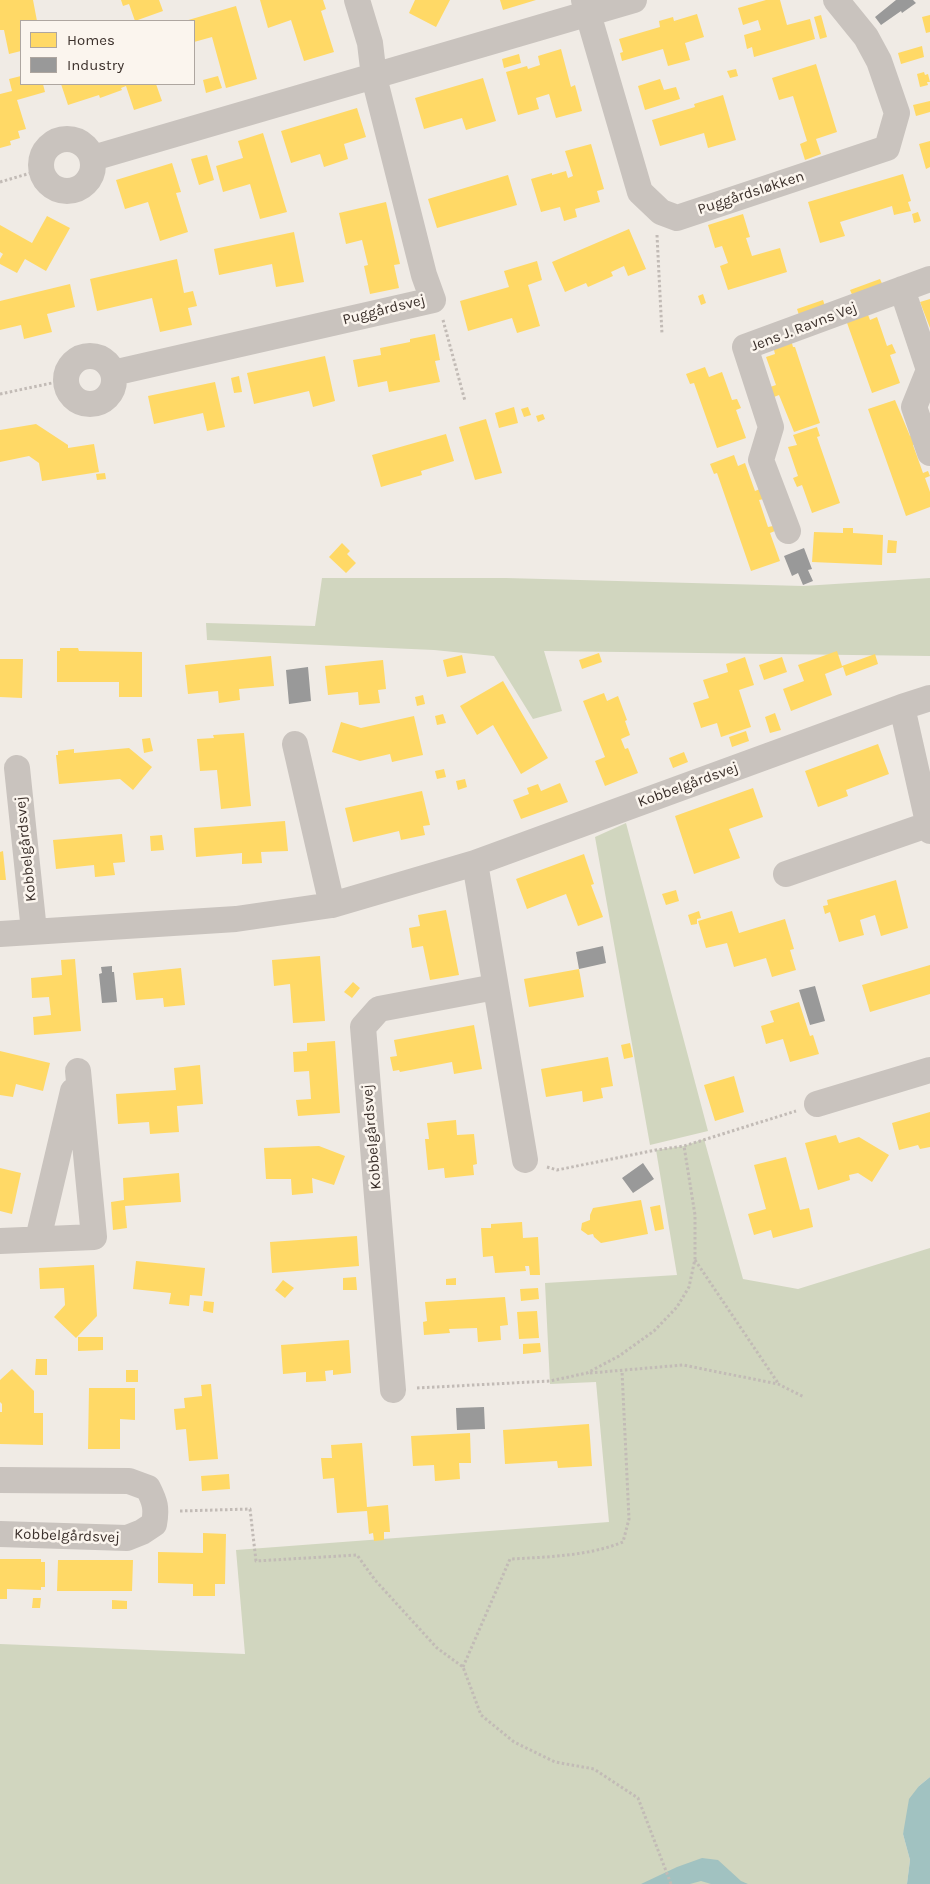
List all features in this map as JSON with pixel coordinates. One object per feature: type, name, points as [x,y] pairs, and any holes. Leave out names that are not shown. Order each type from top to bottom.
[{"type":"street","name":"Puggårdsvej","points":[[113,373],[433,300],[424,275],[374,77],[370,43],[357,0]]},
{"type":"street","points":[[93,158],[374,77],[586,7],[634,0]]},
{"type":"street","name":"Puggårdsløkken","points":[[661,212],[677,218],[887,148],[897,113],[882,70],[866,37],[836,0]]},
{"type":"street","points":[[586,7],[640,192],[661,212]]},
{"type":"street","points":[[64,139],[82,143],[89,150],[93,158],[94,166],[89,181],[78,190],[69,192],[52,187],[44,179],[41,170],[41,159],[45,151],[56,141],[64,139]]},
{"type":"street","name":"Jens J. Ravns Vej","points":[[788,531],[761,460],[771,427],[745,347],[930,279]]},
{"type":"street","points":[[902,289],[929,370],[914,407],[930,452]]},
{"type":"street","points":[[92,355],[102,359],[109,364],[113,373],[112,390],[107,397],[96,403],[88,404],[78,401],[67,389],[67,371],[72,364],[84,356],[92,355]]},
{"type":"street","name":"Kobbelgårdsvej","points":[[0,934],[236,920],[332,905],[475,863],[930,698]]},
{"type":"street","points":[[786,874],[930,826],[902,707]]},
{"type":"street","points":[[295,744],[332,905]]},
{"type":"street","name":"Kobbelgårdsvej","points":[[17,768],[34,931]]},
{"type":"street","points":[[475,863],[525,1160]]},
{"type":"street","name":"Kobbelgårdsvej","points":[[394,1390],[362,1027],[379,1009],[495,987]]},
{"type":"street","points":[[817,1104],[930,1070]]},
{"type":"street","points":[[0,1241],[94,1237],[78,1071],[38,1239]]},
{"type":"street","points":[[0,1480],[129,1481],[148,1488],[157,1512]]},
{"type":"street","name":"Kobbelgårdsvej","points":[[0,1534],[127,1538],[142,1532],[154,1524],[157,1512]]},
{"type":"path","points":[[0,182],[41,170]]},
{"type":"path","points":[[661,212],[657,223],[662,334]]},
{"type":"path","points":[[433,300],[440,308],[465,401]]},
{"type":"path","points":[[0,394],[66,380]]},
{"type":"path","points":[[525,1160],[557,1170],[684,1146],[817,1104]]},
{"type":"path","points":[[587,1374],[619,1356],[654,1331],[676,1307],[689,1287],[695,1259],[695,1215],[684,1146]]},
{"type":"path","points":[[695,1259],[778,1384]]},
{"type":"path","points":[[394,1390],[550,1381],[587,1374],[683,1365],[778,1384],[804,1397]]},
{"type":"path","points":[[463,1667],[510,1559],[552,1556],[607,1548],[623,1542],[629,1519],[622,1371]]},
{"type":"path","points":[[157,1512],[250,1509],[256,1561],[357,1555],[374,1580],[437,1648],[463,1667],[481,1715],[514,1742],[555,1762],[594,1769],[638,1798],[671,1884]]},
{"type":"green space","points":[[322,578],[506,578],[803,586],[930,578],[930,656],[544,651],[562,711],[533,719],[494,656],[434,650],[207,640],[206,623],[315,626]]},
{"type":"green space","points":[[626,823],[708,1131],[650,1145],[595,837]]},
{"type":"green space","points":[[704,1139],[743,1279],[798,1289],[930,1248],[930,1777],[919,1786],[903,1834],[910,1860],[907,1884],[0,1884],[0,1644],[245,1654],[236,1550],[609,1522],[596,1382],[550,1384],[545,1283],[677,1275],[656,1150],[684,1146]]},
{"type":"water","points":[[930,1777],[930,1884],[907,1884],[910,1860],[903,1834],[909,1799],[919,1786]]},
{"type":"water","points":[[702,1858],[718,1860],[741,1881],[748,1884],[711,1884],[701,1881],[690,1884],[641,1884],[677,1867]]},
{"type":"building: Homes","points":[[0,0],[33,0],[37,20],[20,20],[20,51],[9,54],[4,30],[0,30]]},
{"type":"building: Homes","points":[[121,0],[159,0],[163,11],[135,20],[129,4],[123,6]]},
{"type":"building: Homes","points":[[260,0],[323,0],[326,9],[321,11],[334,52],[304,61],[291,20],[268,28]]},
{"type":"building: Homes","points":[[415,0],[450,0],[436,27],[409,13]]},
{"type":"building: Homes","points":[[500,0],[536,0],[503,10]]},
{"type":"building: Homes","points":[[766,0],[780,0],[787,25],[810,19],[815,39],[754,57],[752,47],[747,49],[744,35],[761,30],[758,20],[743,25],[738,8]]},
{"type":"building: Homes","points":[[236,6],[257,79],[226,88],[212,37],[195,42],[195,20],[188,20]]},
{"type":"building: Homes","points":[[697,14],[704,37],[685,43],[690,60],[668,66],[663,49],[622,61],[620,53],[623,52],[619,39],[660,27],[659,21],[673,17],[674,21]]},
{"type":"building: Homes","points":[[821,15],[827,37],[820,39],[814,17]]},
{"type":"building: Homes","points":[[930,15],[930,32],[926,33],[922,17]]},
{"type":"building: Homes","points":[[922,46],[924,57],[901,64],[898,53]]},
{"type":"building: Homes","points":[[561,49],[571,87],[575,85],[582,111],[556,118],[549,94],[536,98],[539,109],[518,115],[506,72],[527,66],[528,69],[540,65],[538,56]]},
{"type":"building: Homes","points":[[519,54],[521,63],[504,68],[502,59]]},
{"type":"building: Homes","points":[[816,64],[837,132],[816,139],[821,154],[805,160],[800,144],[807,141],[793,96],[779,100],[772,78]]},
{"type":"building: Homes","points":[[736,69],[738,76],[730,78],[727,71]]},
{"type":"building: Homes","points":[[924,72],[925,75],[928,74],[930,82],[927,82],[928,85],[920,87],[917,74]]},
{"type":"building: Homes","points":[[20,76],[20,85],[43,85],[45,92],[17,100],[26,129],[18,131],[20,138],[10,141],[11,145],[0,148],[0,94],[12,91],[9,79]]},
{"type":"building: Homes","points":[[218,76],[222,88],[206,93],[203,80]]},
{"type":"building: Homes","points":[[483,78],[496,121],[466,130],[462,118],[424,129],[415,98]]},
{"type":"building: Homes","points":[[660,79],[664,90],[676,87],[680,99],[645,110],[638,86]]},
{"type":"building: Homes","points":[[61,85],[156,85],[162,101],[134,110],[126,86],[121,88],[122,90],[100,98],[99,95],[68,105]]},
{"type":"building: Homes","points":[[723,95],[736,140],[708,148],[704,133],[660,146],[652,120],[695,107],[694,104]]},
{"type":"building: Homes","points":[[930,101],[930,112],[916,116],[913,105]]},
{"type":"building: Homes","points":[[357,108],[366,137],[344,144],[348,159],[324,167],[320,154],[291,163],[281,131]]},
{"type":"building: Homes","points":[[263,133],[287,212],[260,219],[250,184],[223,192],[216,166],[243,158],[238,141]]},
{"type":"building: Homes","points":[[930,141],[930,167],[926,169],[919,144]]},
{"type":"building: Homes","points":[[591,144],[604,189],[597,191],[600,202],[575,209],[577,217],[564,221],[560,207],[541,212],[531,179],[566,171],[568,178],[573,176],[565,151]]},
{"type":"building: Homes","points":[[207,155],[214,180],[199,185],[191,159]]},
{"type":"building: Homes","points":[[172,163],[181,192],[176,193],[188,232],[160,241],[148,202],[125,209],[116,180]]},
{"type":"building: Homes","points":[[903,174],[911,201],[908,202],[911,211],[894,215],[892,206],[840,222],[845,236],[820,243],[808,202]]},
{"type":"building: Homes","points":[[508,175],[517,205],[437,228],[428,199]]},
{"type":"building: Homes","points":[[386,202],[400,264],[394,265],[399,288],[370,294],[364,266],[368,265],[362,240],[346,244],[339,213]]},
{"type":"building: Homes","points":[[918,212],[921,221],[914,223],[912,214]]},
{"type":"building: Homes","points":[[743,214],[750,237],[746,238],[752,256],[780,248],[787,272],[728,290],[720,266],[728,263],[722,246],[715,248],[708,225]]},
{"type":"building: Homes","points":[[47,216],[70,228],[46,271],[25,259],[17,273],[0,264],[3,254],[0,252],[0,225],[32,243]]},
{"type":"building: Homes","points":[[629,229],[646,269],[628,276],[624,266],[611,272],[613,276],[588,287],[586,283],[565,292],[552,262]]},
{"type":"building: Homes","points":[[294,232],[304,282],[276,287],[272,264],[219,275],[214,249]]},
{"type":"building: Homes","points":[[177,259],[184,293],[193,291],[197,306],[188,308],[192,325],[160,332],[152,298],[97,311],[90,279]]},
{"type":"building: Homes","points":[[537,261],[542,280],[528,285],[540,326],[517,333],[512,318],[468,331],[460,301],[509,287],[504,271]]},
{"type":"building: Homes","points":[[880,279],[884,288],[854,299],[850,290]]},
{"type":"building: Homes","points":[[70,284],[75,307],[47,314],[52,332],[24,339],[21,325],[0,330],[0,301]]},
{"type":"building: Homes","points":[[703,294],[706,303],[701,305],[698,296]]},
{"type":"building: Homes","points":[[930,299],[930,328],[920,302]]},
{"type":"building: Homes","points":[[823,300],[826,309],[800,318],[797,309]]},
{"type":"building: Homes","points":[[867,312],[870,320],[877,317],[887,346],[892,344],[896,353],[890,355],[900,383],[872,393],[846,320]]},
{"type":"building: Homes","points":[[435,334],[440,360],[435,361],[440,382],[389,392],[387,381],[358,387],[353,360],[381,355],[380,348],[410,342],[410,339]]},
{"type":"building: Homes","points":[[791,340],[820,423],[794,432],[779,395],[774,397],[770,387],[776,385],[766,357],[775,354],[773,346]]},
{"type":"building: Homes","points":[[325,356],[335,401],[313,407],[309,391],[254,404],[247,373]]},
{"type":"building: Homes","points":[[705,367],[709,377],[722,372],[732,400],[737,399],[741,408],[736,410],[746,438],[717,448],[694,383],[690,384],[686,374]]},
{"type":"building: Homes","points":[[239,376],[242,392],[234,393],[231,378]]},
{"type":"building: Homes","points":[[215,382],[225,427],[207,431],[203,413],[154,424],[148,396]]},
{"type":"building: Homes","points":[[895,400],[910,436],[915,434],[918,444],[913,445],[923,473],[928,471],[930,476],[925,478],[930,492],[930,507],[906,516],[868,409]]},
{"type":"building: Homes","points":[[514,407],[518,423],[499,428],[495,413]]},
{"type":"building: Homes","points":[[528,407],[531,415],[524,417],[521,409]]},
{"type":"building: Homes","points":[[543,414],[545,419],[538,422],[536,416]]},
{"type":"building: Homes","points":[[486,419],[502,473],[475,480],[459,427]]},
{"type":"building: Homes","points":[[36,424],[68,445],[68,448],[94,444],[99,472],[42,481],[39,463],[29,456],[0,462],[0,430]]},
{"type":"building: Homes","points":[[817,427],[820,436],[817,437],[840,503],[812,513],[802,485],[797,487],[793,478],[798,476],[788,447],[797,445],[793,435]]},
{"type":"building: Homes","points":[[446,434],[454,461],[421,471],[422,475],[381,487],[372,455]]},
{"type":"building: Homes","points":[[734,455],[738,466],[745,463],[755,491],[760,489],[764,499],[759,500],[768,527],[773,526],[775,531],[770,533],[780,561],[751,571],[717,473],[714,474],[710,464]]},
{"type":"building: Homes","points":[[105,473],[106,479],[97,480],[96,474]]},
{"type":"building: Homes","points":[[843,528],[853,528],[853,533],[883,535],[882,565],[812,562],[814,532],[843,533]]},
{"type":"building: Homes","points":[[888,540],[897,541],[896,553],[887,553]]},
{"type":"building: Homes","points":[[342,543],[350,551],[347,554],[356,563],[346,573],[329,557]]},
{"type":"building: Homes","points":[[60,648],[78,648],[79,651],[142,652],[142,697],[119,697],[119,682],[57,682],[57,651],[60,651]]},
{"type":"building: Homes","points":[[837,651],[842,666],[875,654],[878,664],[846,676],[843,667],[825,674],[832,695],[791,711],[783,689],[804,681],[798,665]]},
{"type":"building: Homes","points":[[599,653],[602,662],[582,669],[579,660]]},
{"type":"building: Homes","points":[[462,655],[466,673],[447,677],[443,660]]},
{"type":"building: Homes","points":[[271,656],[274,686],[239,689],[240,700],[219,703],[218,691],[188,694],[185,665]]},
{"type":"building: Homes","points":[[745,657],[754,685],[739,690],[751,727],[721,737],[717,723],[701,728],[693,703],[709,698],[703,680],[728,672],[726,664]]},
{"type":"building: Homes","points":[[782,657],[787,672],[764,680],[759,665]]},
{"type":"building: Homes","points":[[0,659],[23,659],[22,698],[0,697]]},
{"type":"building: Homes","points":[[383,660],[386,689],[378,690],[380,703],[359,705],[358,692],[328,695],[325,666]]},
{"type":"building: Homes","points":[[503,681],[548,758],[521,774],[493,725],[477,735],[460,706]]},
{"type":"building: Homes","points":[[604,693],[607,701],[618,696],[627,720],[625,721],[630,735],[621,739],[625,749],[628,748],[638,773],[605,786],[595,761],[605,757],[583,701]]},
{"type":"building: Homes","points":[[423,695],[425,704],[417,706],[415,697]]},
{"type":"building: Homes","points":[[775,713],[781,730],[770,733],[765,717]]},
{"type":"building: Homes","points":[[443,714],[446,723],[437,725],[435,716]]},
{"type":"building: Homes","points":[[414,716],[423,755],[392,762],[390,754],[360,761],[332,752],[341,722],[361,728]]},
{"type":"building: Homes","points":[[746,731],[749,741],[732,747],[729,737]]},
{"type":"building: Homes","points":[[244,733],[251,806],[221,809],[217,770],[200,771],[197,739],[214,738],[213,735]]},
{"type":"building: Homes","points":[[150,738],[153,751],[144,753],[142,739]]},
{"type":"building: Homes","points":[[878,744],[889,774],[846,790],[848,796],[818,807],[805,771]]},
{"type":"building: Homes","points":[[129,748],[152,767],[133,790],[120,779],[59,784],[56,755],[58,755],[58,751],[74,749],[74,753]]},
{"type":"building: Homes","points":[[684,752],[688,762],[673,768],[669,758]]},
{"type":"building: Homes","points":[[444,769],[446,777],[437,779],[435,771]]},
{"type":"building: Homes","points":[[465,779],[467,787],[458,790],[456,781]]},
{"type":"building: Homes","points":[[560,783],[568,802],[521,819],[513,800],[529,794],[527,788],[538,784],[541,791]]},
{"type":"building: Homes","points":[[753,788],[763,817],[729,829],[740,858],[694,874],[675,816]]},
{"type":"building: Homes","points":[[422,791],[430,825],[423,826],[425,835],[401,840],[399,831],[353,842],[345,808]]},
{"type":"building: Homes","points":[[285,821],[288,851],[261,852],[262,863],[242,864],[242,853],[196,857],[194,828]]},
{"type":"building: Homes","points":[[122,834],[125,862],[113,863],[115,875],[95,877],[94,865],[56,869],[53,840]]},
{"type":"building: Homes","points":[[162,835],[164,850],[151,851],[150,836]]},
{"type":"building: Homes","points":[[3,851],[6,880],[0,880],[0,852]]},
{"type":"building: Homes","points":[[584,854],[594,884],[591,885],[603,917],[578,926],[566,894],[527,909],[516,879]]},
{"type":"building: Homes","points":[[896,880],[908,928],[881,936],[875,915],[860,920],[864,935],[839,942],[830,912],[825,914],[823,906],[828,905],[827,900]]},
{"type":"building: Homes","points":[[676,890],[679,901],[666,905],[662,894]]},
{"type":"building: Homes","points":[[446,910],[459,975],[430,980],[423,946],[412,948],[409,928],[420,926],[418,915]]},
{"type":"building: Homes","points":[[699,911],[701,918],[697,919],[697,924],[691,925],[688,915]]},
{"type":"building: Homes","points":[[732,911],[739,933],[785,919],[794,949],[790,950],[796,970],[772,977],[766,958],[734,967],[727,943],[706,948],[698,921]]},
{"type":"building: Homes","points":[[320,956],[325,1021],[293,1023],[290,984],[274,986],[272,960]]},
{"type":"building: Homes","points":[[75,959],[81,1031],[34,1035],[33,1017],[51,1015],[49,997],[32,998],[31,978],[62,975],[61,960]]},
{"type":"building: Homes","points":[[930,965],[930,994],[870,1012],[862,985]]},
{"type":"building: Homes","points":[[181,968],[185,1005],[164,1007],[163,998],[136,1000],[133,973]]},
{"type":"building: Homes","points":[[579,969],[584,997],[529,1007],[524,979]]},
{"type":"building: Homes","points":[[353,982],[360,988],[352,998],[344,992]]},
{"type":"building: Homes","points":[[799,1002],[810,1036],[813,1035],[819,1054],[790,1062],[783,1039],[766,1044],[761,1026],[774,1022],[770,1011]]},
{"type":"building: Homes","points":[[474,1025],[482,1069],[454,1074],[452,1062],[400,1072],[399,1070],[393,1071],[390,1057],[397,1056],[394,1040]]},
{"type":"building: Homes","points":[[335,1041],[340,1113],[298,1116],[296,1100],[311,1099],[309,1071],[294,1072],[293,1052],[307,1051],[307,1043]]},
{"type":"building: Homes","points":[[630,1043],[633,1057],[624,1059],[621,1045]]},
{"type":"building: Homes","points":[[0,1051],[50,1063],[43,1091],[16,1084],[13,1097],[0,1095]]},
{"type":"building: Homes","points":[[608,1057],[613,1086],[601,1088],[603,1098],[583,1102],[582,1091],[546,1097],[541,1069]]},
{"type":"building: Homes","points":[[200,1065],[203,1104],[177,1106],[179,1132],[150,1134],[149,1122],[118,1124],[116,1094],[176,1090],[174,1068]]},
{"type":"building: Homes","points":[[734,1076],[744,1112],[715,1121],[704,1085]]},
{"type":"building: Homes","points":[[930,1112],[930,1147],[920,1149],[918,1145],[899,1150],[892,1123]]},
{"type":"building: Homes","points":[[456,1120],[457,1135],[474,1134],[477,1164],[473,1165],[474,1175],[445,1178],[444,1168],[428,1170],[425,1139],[429,1139],[427,1123]]},
{"type":"building: Homes","points":[[836,1135],[839,1143],[859,1137],[889,1155],[872,1182],[858,1173],[849,1175],[850,1180],[818,1190],[805,1143]]},
{"type":"building: Homes","points":[[319,1146],[345,1156],[334,1185],[312,1178],[313,1193],[292,1195],[291,1179],[266,1179],[264,1148]]},
{"type":"building: Homes","points":[[786,1157],[800,1210],[809,1208],[813,1227],[773,1238],[771,1230],[754,1235],[748,1214],[766,1209],[754,1165]]},
{"type":"building: Homes","points":[[0,1168],[21,1173],[12,1214],[0,1211]]},
{"type":"building: Homes","points":[[179,1173],[181,1202],[125,1206],[127,1228],[113,1230],[111,1202],[124,1200],[123,1178]]},
{"type":"building: Homes","points":[[641,1200],[648,1234],[601,1243],[593,1234],[588,1235],[581,1230],[582,1223],[590,1220],[593,1208]]},
{"type":"building: Homes","points":[[660,1205],[664,1229],[655,1231],[650,1207]]},
{"type":"building: Homes","points":[[522,1222],[523,1238],[538,1237],[540,1275],[530,1275],[529,1266],[525,1266],[526,1271],[495,1273],[493,1256],[483,1257],[481,1228],[491,1228],[491,1224]]},
{"type":"building: Homes","points":[[357,1236],[359,1266],[272,1273],[270,1242]]},
{"type":"building: Homes","points":[[136,1261],[205,1268],[202,1296],[190,1295],[189,1306],[169,1304],[171,1293],[133,1289]]},
{"type":"building: Homes","points":[[94,1265],[97,1316],[76,1338],[54,1317],[65,1305],[64,1288],[40,1289],[39,1268]]},
{"type":"building: Homes","points":[[356,1277],[357,1290],[343,1290],[343,1278]]},
{"type":"building: Homes","points":[[456,1278],[456,1285],[446,1285],[446,1279]]},
{"type":"building: Homes","points":[[283,1280],[294,1288],[285,1298],[275,1290]]},
{"type":"building: Homes","points":[[538,1288],[539,1299],[521,1301],[520,1289]]},
{"type":"building: Homes","points":[[505,1297],[508,1325],[500,1326],[501,1340],[478,1342],[477,1328],[449,1329],[450,1333],[424,1335],[423,1322],[427,1321],[425,1302]]},
{"type":"building: Homes","points":[[204,1301],[214,1302],[213,1313],[203,1311]]},
{"type":"building: Homes","points":[[537,1311],[539,1338],[519,1339],[517,1312]]},
{"type":"building: Homes","points":[[78,1337],[103,1337],[103,1350],[78,1351]]},
{"type":"building: Homes","points":[[349,1340],[351,1373],[333,1375],[333,1370],[325,1371],[326,1381],[306,1382],[306,1372],[283,1374],[281,1345]]},
{"type":"building: Homes","points":[[540,1343],[541,1352],[523,1354],[523,1344]]},
{"type":"building: Homes","points":[[36,1359],[47,1359],[47,1375],[35,1375]]},
{"type":"building: Homes","points":[[12,1369],[34,1391],[34,1413],[43,1413],[43,1445],[0,1444],[0,1412],[2,1412],[2,1404],[0,1402],[0,1380]]},
{"type":"building: Homes","points":[[126,1370],[138,1370],[138,1382],[126,1382]]},
{"type":"building: Homes","points":[[211,1384],[218,1459],[189,1461],[186,1429],[176,1430],[174,1409],[185,1408],[184,1398],[202,1396],[201,1385]]},
{"type":"building: Homes","points":[[89,1388],[135,1388],[135,1420],[120,1419],[120,1449],[88,1449]]},
{"type":"building: Homes","points":[[589,1424],[592,1466],[558,1468],[557,1461],[505,1464],[503,1430]]},
{"type":"building: Homes","points":[[470,1433],[471,1463],[459,1463],[460,1479],[435,1481],[434,1465],[413,1466],[411,1436]]},
{"type":"building: Homes","points":[[362,1443],[367,1507],[388,1505],[390,1532],[384,1532],[384,1540],[374,1541],[373,1533],[369,1534],[367,1511],[337,1513],[334,1478],[323,1479],[321,1458],[332,1458],[331,1445]]},
{"type":"building: Homes","points":[[229,1474],[230,1489],[202,1491],[201,1476]]},
{"type":"building: Homes","points":[[203,1533],[226,1534],[225,1584],[215,1584],[215,1596],[193,1596],[193,1584],[158,1583],[158,1552],[203,1553]]},
{"type":"building: Homes","points":[[0,1559],[41,1559],[41,1562],[45,1562],[45,1587],[41,1587],[41,1590],[7,1589],[7,1599],[0,1599]]},
{"type":"building: Homes","points":[[58,1560],[133,1560],[132,1591],[57,1591]]},
{"type":"building: Homes","points":[[33,1598],[41,1598],[40,1608],[32,1608]]},
{"type":"building: Homes","points":[[112,1600],[127,1601],[127,1609],[112,1609]]},
{"type":"building: Industry","points":[[896,0],[913,0],[916,3],[881,25],[875,17]]},
{"type":"building: Industry","points":[[804,548],[812,569],[808,570],[813,581],[803,585],[798,573],[792,576],[784,556]]},
{"type":"building: Industry","points":[[308,667],[311,701],[289,704],[286,670]]},
{"type":"building: Industry","points":[[603,946],[606,963],[579,969],[576,952]]},
{"type":"building: Industry","points":[[112,966],[117,1002],[102,1003],[99,974],[102,973],[101,967]]},
{"type":"building: Industry","points":[[815,986],[825,1021],[810,1025],[799,990]]},
{"type":"building: Industry","points":[[643,1163],[654,1179],[633,1193],[622,1178]]},
{"type":"building: Industry","points":[[484,1407],[485,1429],[457,1430],[456,1408]]}]
